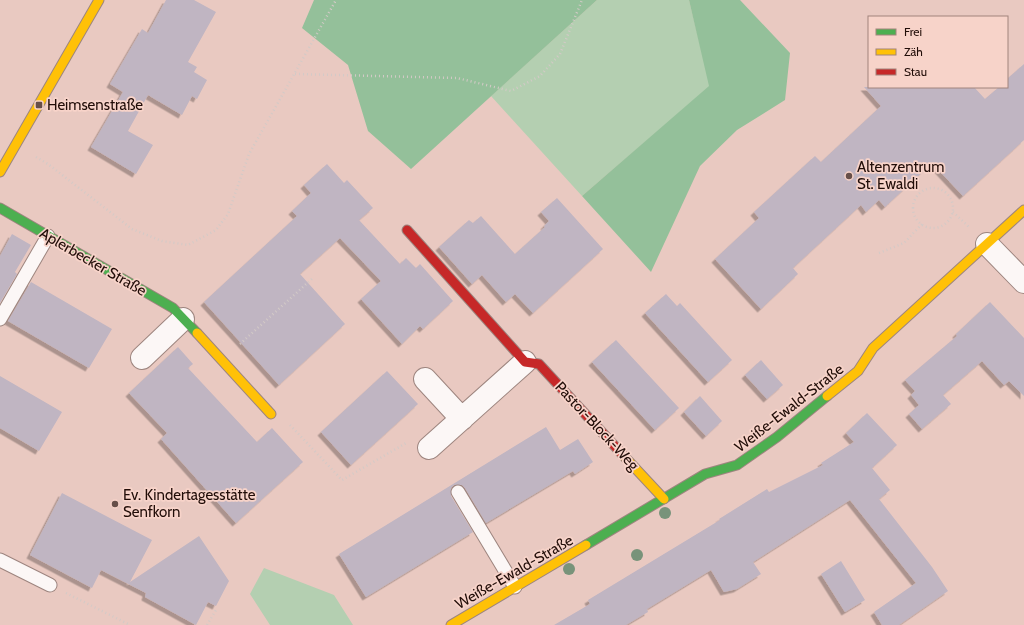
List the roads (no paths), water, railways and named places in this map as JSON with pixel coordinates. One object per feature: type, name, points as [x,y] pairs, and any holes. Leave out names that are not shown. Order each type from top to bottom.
[{"type":"street","points":[[0,172],[99,0]]},
{"type":"street","name":"Aplerbecker Straße","points":[[0,208],[173,308],[271,414]]},
{"type":"street","name":"Weiße-Ewald-Straße","points":[[451,625],[706,474],[737,465],[777,437],[858,371],[872,348],[1024,210]]},
{"type":"street","name":"Pastor-Block-Weg","points":[[407,230],[525,362],[539,364],[664,499]]},
{"type":"street","points":[[987,244],[1024,282]]},
{"type":"street","points":[[142,358],[184,319]]},
{"type":"street","points":[[429,448],[525,362]]},
{"type":"street","points":[[424,379],[462,419]]},
{"type":"lane","points":[[0,319],[48,236]]},
{"type":"lane","points":[[458,492],[515,587]]},
{"type":"lane","points":[[0,560],[50,585]]},
{"type":"place","name":"Heimsenstraße","points":[[39,105]]},
{"type":"place","name":"Altenzentrum St. Ewaldi","points":[[849,176]]},
{"type":"place","name":"Ev. Kindertagesstätte Senfkorn","points":[[115,504]]}]
